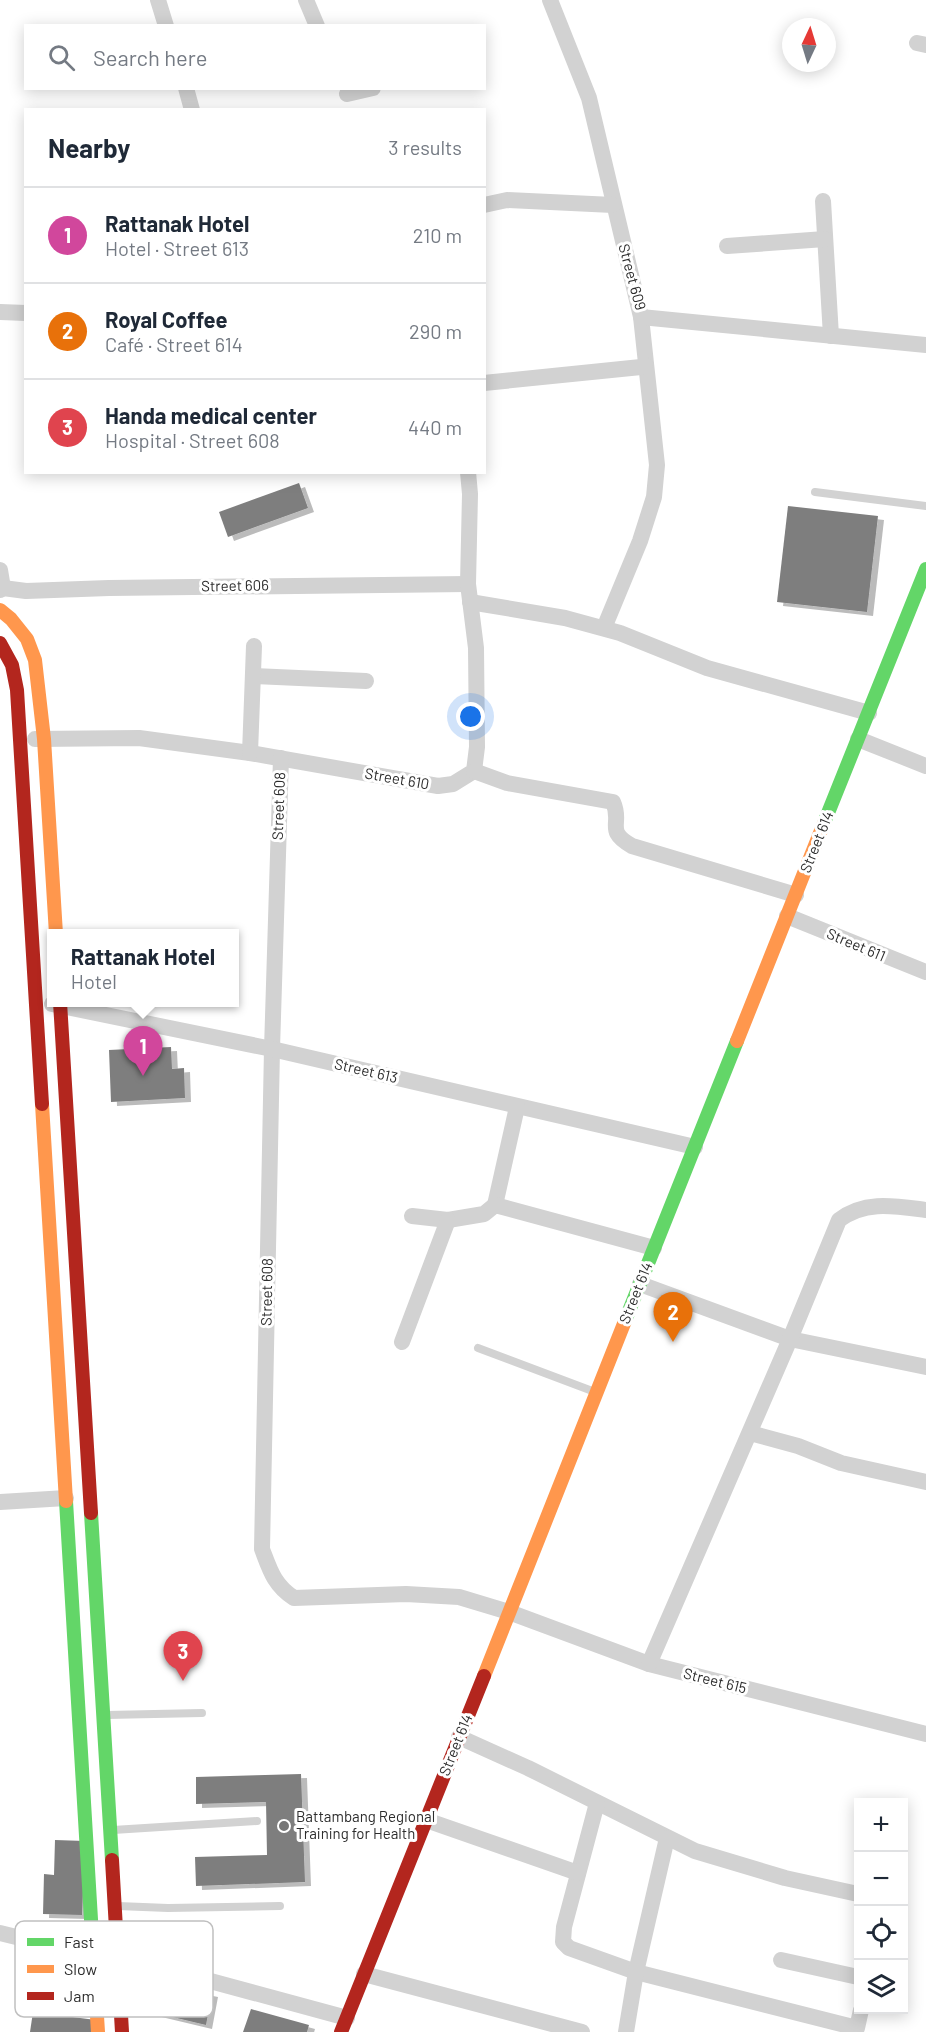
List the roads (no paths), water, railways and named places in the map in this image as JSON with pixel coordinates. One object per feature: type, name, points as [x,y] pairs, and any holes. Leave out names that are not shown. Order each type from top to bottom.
[{"type":"main road","name":"Street 614","points":[[344,2025],[926,569]]},
{"type":"main road","points":[[0,610],[11,619],[27,639],[36,660],[44,739],[56,929]]},
{"type":"main road","points":[[0,643],[7,651],[12,666],[20,740],[91,1921]]},
{"type":"main road","points":[[60,1007],[116,1921]]},
{"type":"main road","points":[[97,2017],[98,2032]]},
{"type":"main road","points":[[121,2017],[122,2032]]},
{"type":"street","points":[[158,0],[165,24]]},
{"type":"street","points":[[306,0],[316,24]]},
{"type":"street","name":"Street 609","points":[[550,0],[589,98],[641,317],[926,345]]},
{"type":"street","points":[[187,90],[191,108]]},
{"type":"street","points":[[348,98],[368,90]]},
{"type":"street","points":[[486,205],[507,200],[614,205]]},
{"type":"street","points":[[823,201],[831,336]]},
{"type":"street","points":[[727,246],[825,239]]},
{"type":"street","points":[[0,312],[24,313]]},
{"type":"street","points":[[604,628],[640,541],[654,497],[657,465],[641,317]]},
{"type":"street","points":[[486,383],[641,367],[645,364]]},
{"type":"street","points":[[468,474],[470,494],[468,584],[476,648],[477,747],[474,771],[507,783],[613,802],[616,808],[615,831],[620,839],[632,846],[796,895]]},
{"type":"street","name":"Street 606","points":[[0,570],[1,589],[26,591],[468,584]]},
{"type":"street","points":[[470,602],[565,618],[604,628],[707,668],[868,713]]},
{"type":"street","points":[[250,753],[254,646]]},
{"type":"street","points":[[253,676],[366,681]]},
{"type":"street","name":"Street 610","points":[[20,740],[139,738],[250,753],[438,786],[453,784],[474,771]]},
{"type":"street","points":[[858,739],[926,766]]},
{"type":"street","name":"Street 608","points":[[280,759],[262,1549],[271,1573],[282,1590],[294,1598],[406,1594],[459,1597],[509,1612]]},
{"type":"street","name":"Street 611","points":[[787,916],[926,972]]},
{"type":"street","name":"Street 613","points":[[35,1001],[47,1002]]},
{"type":"street","name":"Street 613","points":[[74,1007],[272,1049],[695,1147]]},
{"type":"street","points":[[412,1216],[448,1220],[484,1214],[495,1205],[517,1107]]},
{"type":"street","points":[[495,1205],[654,1248]]},
{"type":"street","points":[[649,1664],[750,1433],[839,1220],[851,1211],[868,1207],[926,1210]]},
{"type":"street","points":[[402,1342],[448,1220]]},
{"type":"street","points":[[640,1284],[790,1339],[926,1367]]},
{"type":"street","points":[[750,1433],[798,1446],[841,1463],[926,1482]]},
{"type":"street","points":[[0,1502],[66,1498]]},
{"type":"street","name":"Street 615","points":[[509,1612],[649,1664],[926,1734]]},
{"type":"street","points":[[459,1737],[528,1768],[695,1851],[785,1878],[854,1893]]},
{"type":"street","points":[[597,1803],[564,1927],[563,1942],[569,1948],[636,1972],[856,2030],[860,2014]]},
{"type":"street","points":[[426,1820],[578,1873]]},
{"type":"street","points":[[626,2032],[636,1972],[667,1838]]},
{"type":"street","name":"Street 614","points":[[0,1933],[15,1937]]},
{"type":"street","points":[[781,1960],[854,1976]]},
{"type":"street","points":[[364,1974],[582,2032]]},
{"type":"street","name":"Street 614","points":[[213,1985],[344,2025]]},
{"type":"lane","points":[[815,492],[926,506]]},
{"type":"lane","points":[[478,1348],[597,1393]]},
{"type":"lane","points":[[103,1715],[202,1713]]},
{"type":"lane","points":[[110,1831],[257,1821]]},
{"type":"lane","points":[[115,1906],[168,1908],[280,1906]]},
{"type":"place","name":"Rattanak Hotel","points":[[143,1076]]},
{"type":"place","name":"Royal Coffee","points":[[673,1342]]},
{"type":"place","name":"Handa medical center","points":[[183,1681]]},
{"type":"place","name":"Battambang Regional Training for Health","points":[[284,1826]]}]
